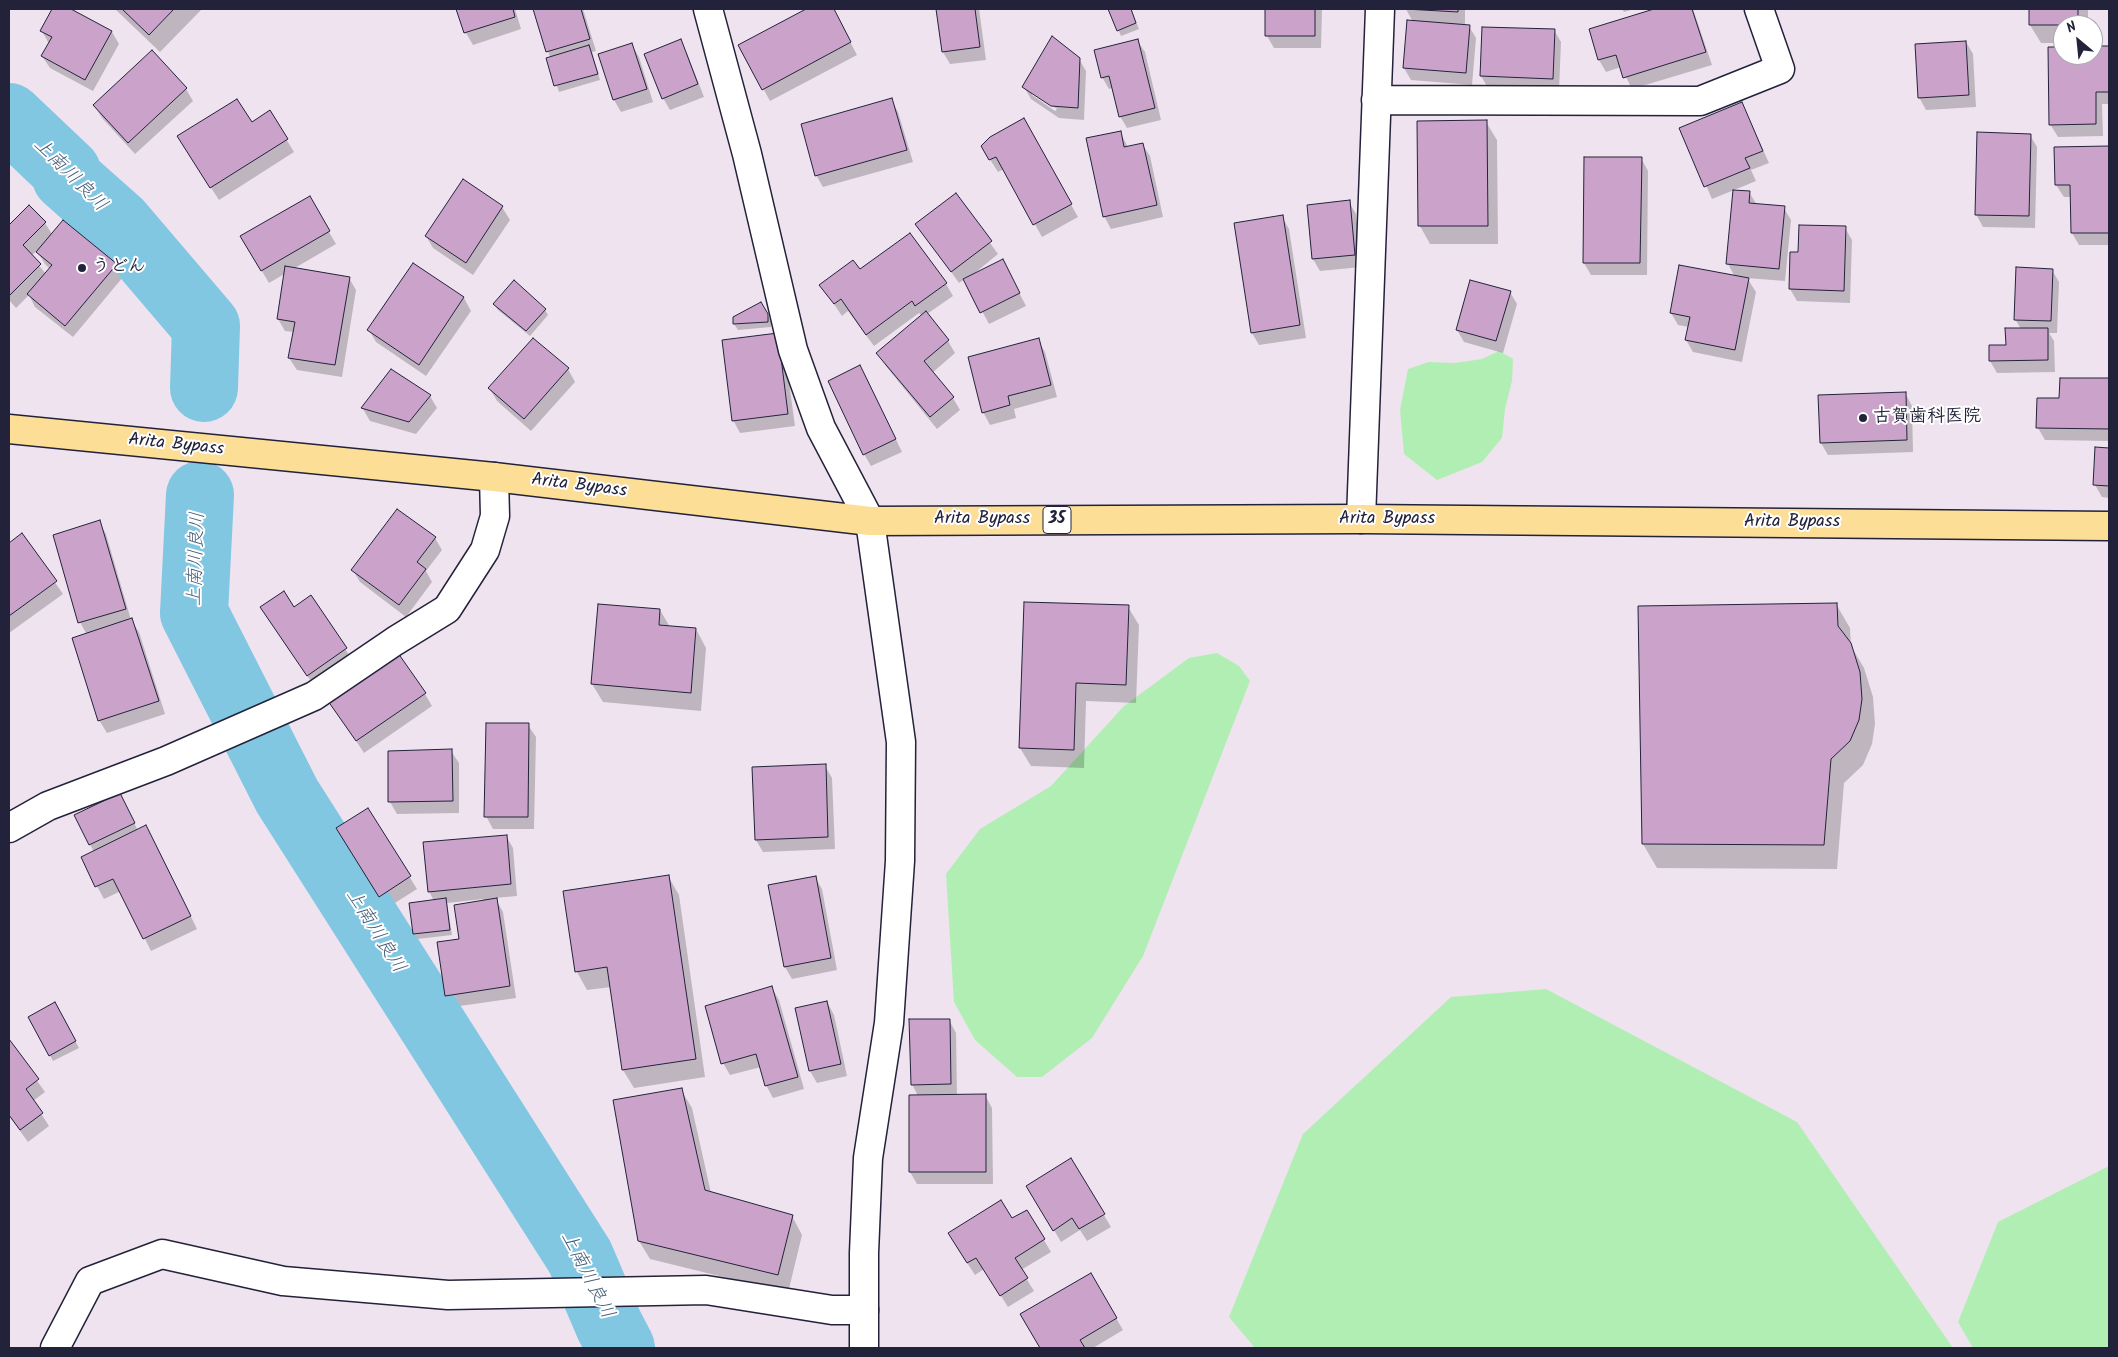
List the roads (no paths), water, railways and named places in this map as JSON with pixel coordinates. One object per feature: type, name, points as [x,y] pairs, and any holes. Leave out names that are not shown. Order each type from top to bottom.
[{"type":"highway","name":"Arita Bypass","points":[[9,429],[494,477],[870,521],[1361,519],[2109,526]]},
{"type":"street","points":[[708,9],[747,154],[793,350],[821,428],[870,521],[901,742],[900,861],[890,1022],[868,1158],[864,1348]]},
{"type":"street","points":[[1361,519],[1380,9]]},
{"type":"street","points":[[1376,100],[1700,101],[1780,69],[1759,9]]},
{"type":"street","points":[[9,828],[48,806],[166,761],[314,696],[395,641],[448,609],[485,550],[495,516],[494,477]]},
{"type":"street","points":[[54,1348],[90,1281],[162,1254],[282,1281],[448,1295],[706,1290],[832,1310],[864,1310]]},
{"type":"waterway","name":"上南川良川","points":[[9,117],[67,172],[66,177],[119,224],[206,326],[204,388]]},
{"type":"waterway","name":"上南川良川","points":[[200,495],[194,613],[287,796],[580,1257],[621,1348]]},
{"type":"place","name":"うどん","points":[[82,268]]},
{"type":"place","name":"古賀歯科医院","points":[[1863,418]]}]
